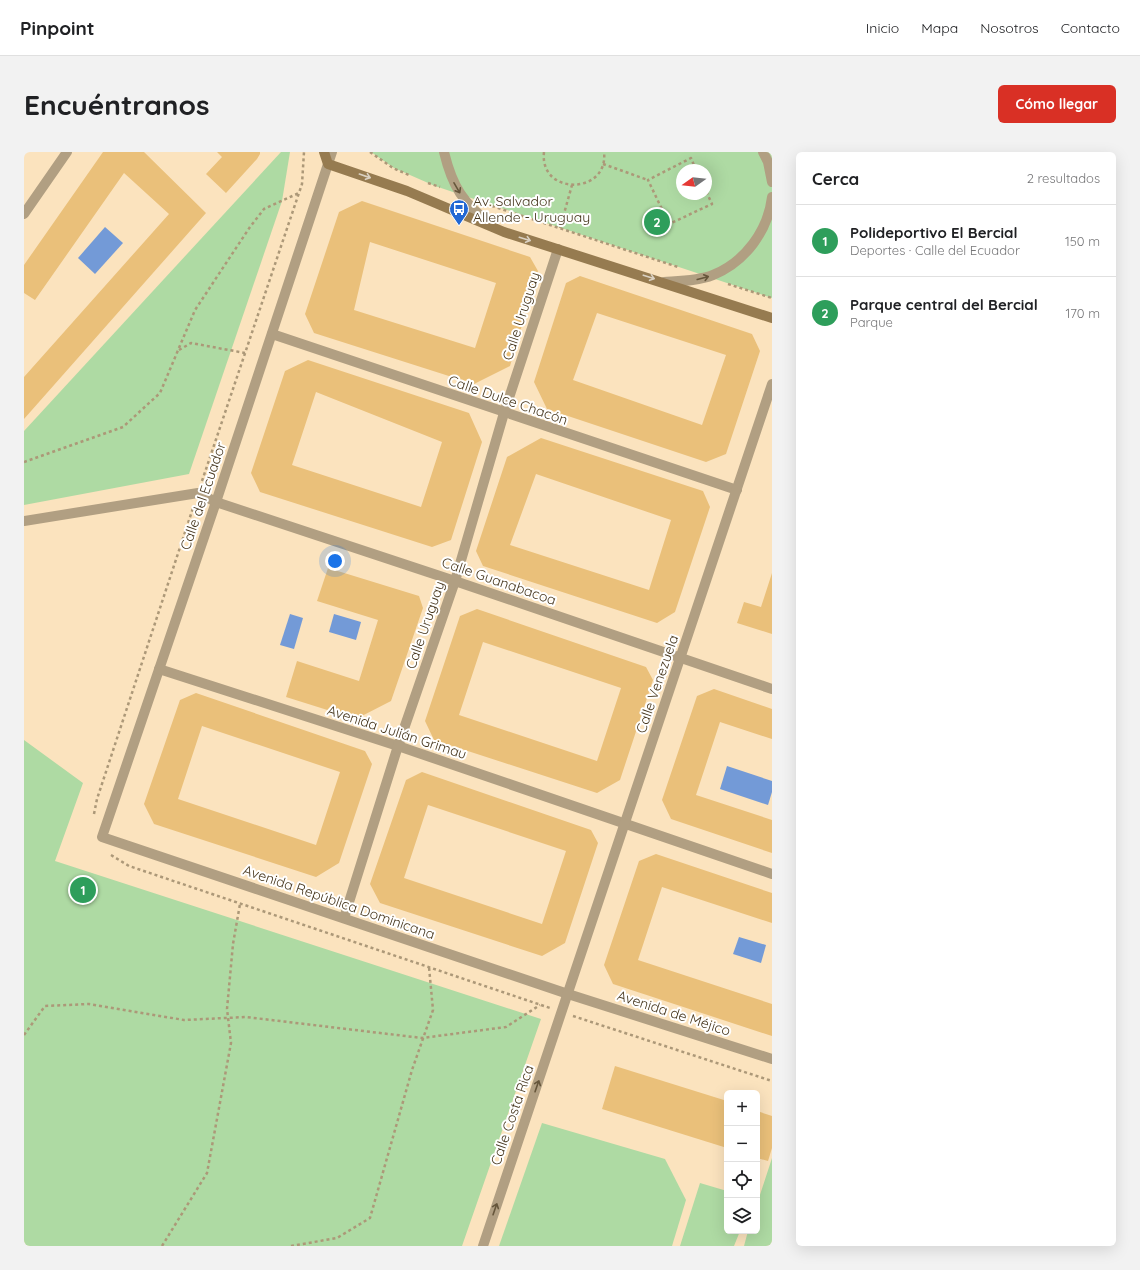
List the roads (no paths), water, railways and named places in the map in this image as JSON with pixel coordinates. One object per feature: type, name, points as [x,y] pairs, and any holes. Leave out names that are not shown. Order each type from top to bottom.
[{"type":"street","points":[[24,214],[67,152]]},
{"type":"street","points":[[324,152],[328,164],[407,191],[504,232],[664,282],[772,318]]},
{"type":"street","name":"Calle del Ecuador","points":[[102,837],[216,502],[332,152]]},
{"type":"street","points":[[444,152],[454,185],[461,195],[476,213],[504,232]]},
{"type":"street","points":[[763,152],[768,162],[772,182]]},
{"type":"street","points":[[664,282],[694,280],[708,277],[734,263],[751,249],[771,209],[772,197]]},
{"type":"street","name":"Calle Uruguay","points":[[344,918],[398,746],[455,581],[504,413],[558,248]]},
{"type":"street","name":"Calle Dulce Chacón","points":[[272,334],[737,490]]},
{"type":"street","name":"Calle Venezuela","points":[[568,994],[772,384]]},
{"type":"street","name":"Calle Guanabacoa","points":[[24,521],[198,493],[216,502],[455,581],[772,689]]},
{"type":"street","name":"Avenida Julián Grimau","points":[[159,669],[398,746],[625,825],[772,874]]},
{"type":"street","name":"Avenida República Dominicana","points":[[102,837],[568,994]]},
{"type":"street","name":"Avenida de Méjico","points":[[568,994],[772,1059]]},
{"type":"street","name":"Calle Costa Rica","points":[[483,1246],[568,994]]},
{"type":"water","points":[[105,227],[123,243],[95,274],[78,258]]},
{"type":"water","points":[[290,614],[303,618],[294,649],[280,645]]},
{"type":"water","points":[[334,614],[361,622],[356,640],[329,632]]},
{"type":"water","points":[[727,766],[772,781],[772,792],[768,805],[720,789]]},
{"type":"water","points":[[739,937],[766,945],[761,963],[733,954]]},
{"type":"place","name":"Parque central del Bercial","points":[[657,222]]},
{"type":"place","name":"Av. Salvador Allende - Uruguay","points":[[459,226]]},
{"type":"place","name":"Polideportivo El Bercial","points":[[83,890]]}]
